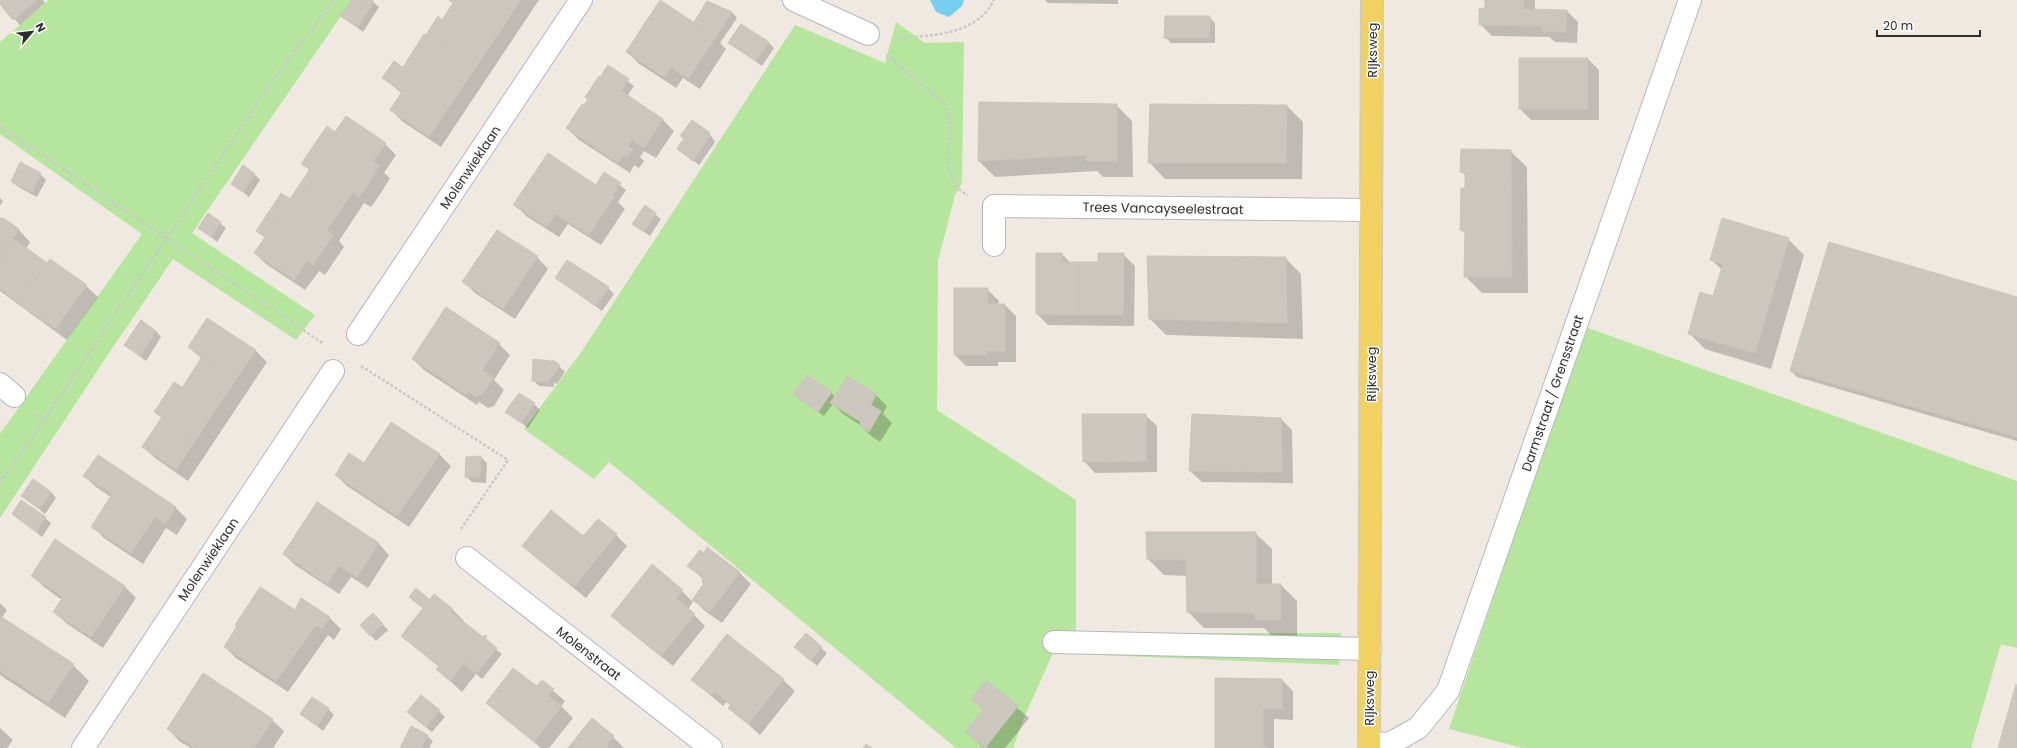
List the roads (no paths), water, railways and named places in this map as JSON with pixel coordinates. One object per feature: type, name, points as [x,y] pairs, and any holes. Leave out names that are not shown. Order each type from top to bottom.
[{"type":"main road","name":"Rijksweg","points":[[1369,746],[1372,0]]},
{"type":"street","name":"Molenwieklaan","points":[[358,334],[581,0]]},
{"type":"street","points":[[794,0],[877,37]]},
{"type":"street","name":"Darmstraat / Grensstraat","points":[[1369,746],[1390,743],[1418,728],[1448,691],[1690,0]]},
{"type":"street","name":"Trees Vancayseelestraat","points":[[994,245],[994,206],[1371,210]]},
{"type":"street","name":"Molenwieklaan","points":[[83,748],[333,371]]},
{"type":"street","name":"Molenstraat","points":[[467,558],[711,748]]},
{"type":"street","points":[[1054,642],[1370,649]]},
{"type":"water","points":[[930,0],[964,0],[962,6],[949,17],[936,12]]}]
